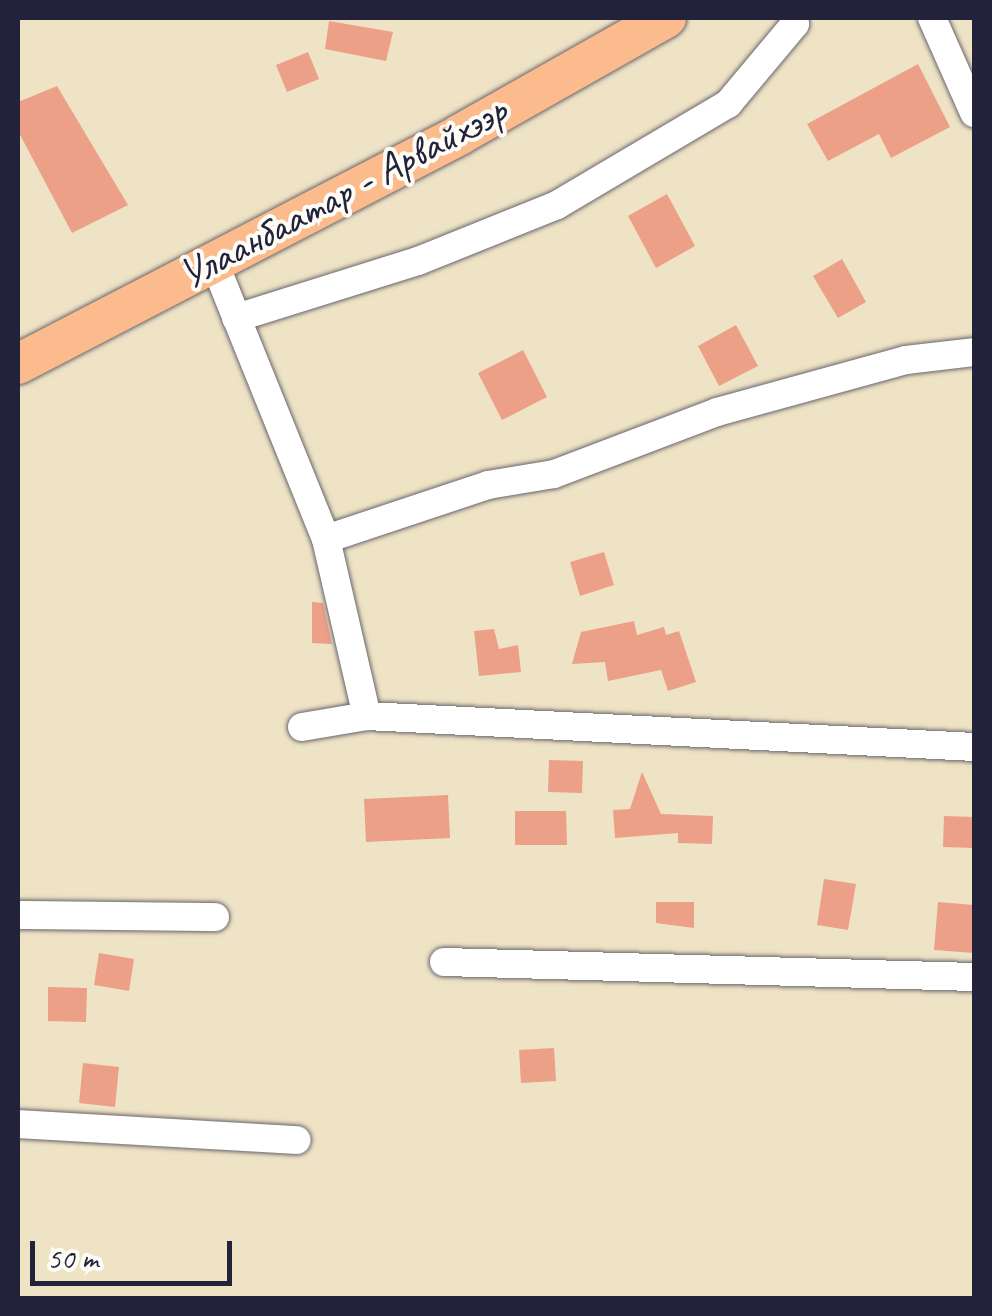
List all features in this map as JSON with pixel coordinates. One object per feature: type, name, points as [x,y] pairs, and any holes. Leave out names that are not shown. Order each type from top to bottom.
[{"type":"highway","name":"Улаанбаатар - Арвайхээр","points":[[18,364],[666,18]]},
{"type":"street","points":[[236,318],[418,261],[557,205],[728,104],[796,24],[794,18]]},
{"type":"street","points":[[932,18],[974,112]]},
{"type":"street","points":[[214,262],[326,539],[367,716]]},
{"type":"street","points":[[326,539],[488,485],[554,474],[718,412],[906,360],[974,352]]},
{"type":"street","points":[[302,727],[367,716],[974,747]]},
{"type":"street","points":[[18,915],[215,918]]},
{"type":"street","points":[[444,962],[974,977]]},
{"type":"street","points":[[18,1124],[298,1140]]},
{"type":"building","points":[[329,21],[393,32],[386,61],[325,49]]},
{"type":"building","points":[[308,52],[319,79],[287,92],[276,65]]},
{"type":"building","points":[[918,64],[950,127],[891,158],[879,134],[828,161],[807,124]]},
{"type":"building","points":[[57,86],[128,205],[72,233],[18,131],[18,102]]},
{"type":"building","points":[[667,194],[695,246],[656,268],[628,216]]},
{"type":"building","points":[[842,259],[866,302],[838,318],[813,276]]},
{"type":"building","points":[[736,325],[758,366],[719,386],[698,346]]},
{"type":"building","points":[[523,350],[547,397],[502,420],[478,373]]},
{"type":"building","points":[[604,552],[614,585],[580,596],[570,562]]},
{"type":"building","points":[[312,602],[323,603],[332,644],[312,643]]},
{"type":"building","points":[[634,621],[637,635],[664,627],[666,635],[679,631],[696,682],[668,691],[661,670],[608,681],[605,662],[572,664],[581,632]]},
{"type":"building","points":[[494,629],[499,649],[518,645],[521,672],[479,676],[474,631]]},
{"type":"building","points":[[549,760],[583,761],[582,793],[548,792]]},
{"type":"building","points":[[642,772],[661,814],[713,816],[712,844],[678,843],[678,833],[615,838],[613,810],[630,809]]},
{"type":"building","points":[[448,795],[450,838],[366,842],[364,799]]},
{"type":"building","points":[[515,811],[566,811],[567,845],[515,845]]},
{"type":"building","points":[[944,816],[974,817],[974,848],[943,847]]},
{"type":"building","points":[[824,879],[856,884],[848,930],[817,925]]},
{"type":"building","points":[[656,902],[694,902],[694,928],[656,923]]},
{"type":"building","points":[[938,902],[974,905],[974,953],[934,950]]},
{"type":"building","points":[[99,953],[134,959],[129,991],[94,985]]},
{"type":"building","points":[[48,987],[87,988],[86,1022],[48,1021]]},
{"type":"building","points":[[554,1048],[556,1081],[521,1083],[519,1050]]},
{"type":"building","points":[[83,1063],[119,1067],[115,1107],[79,1103]]}]
